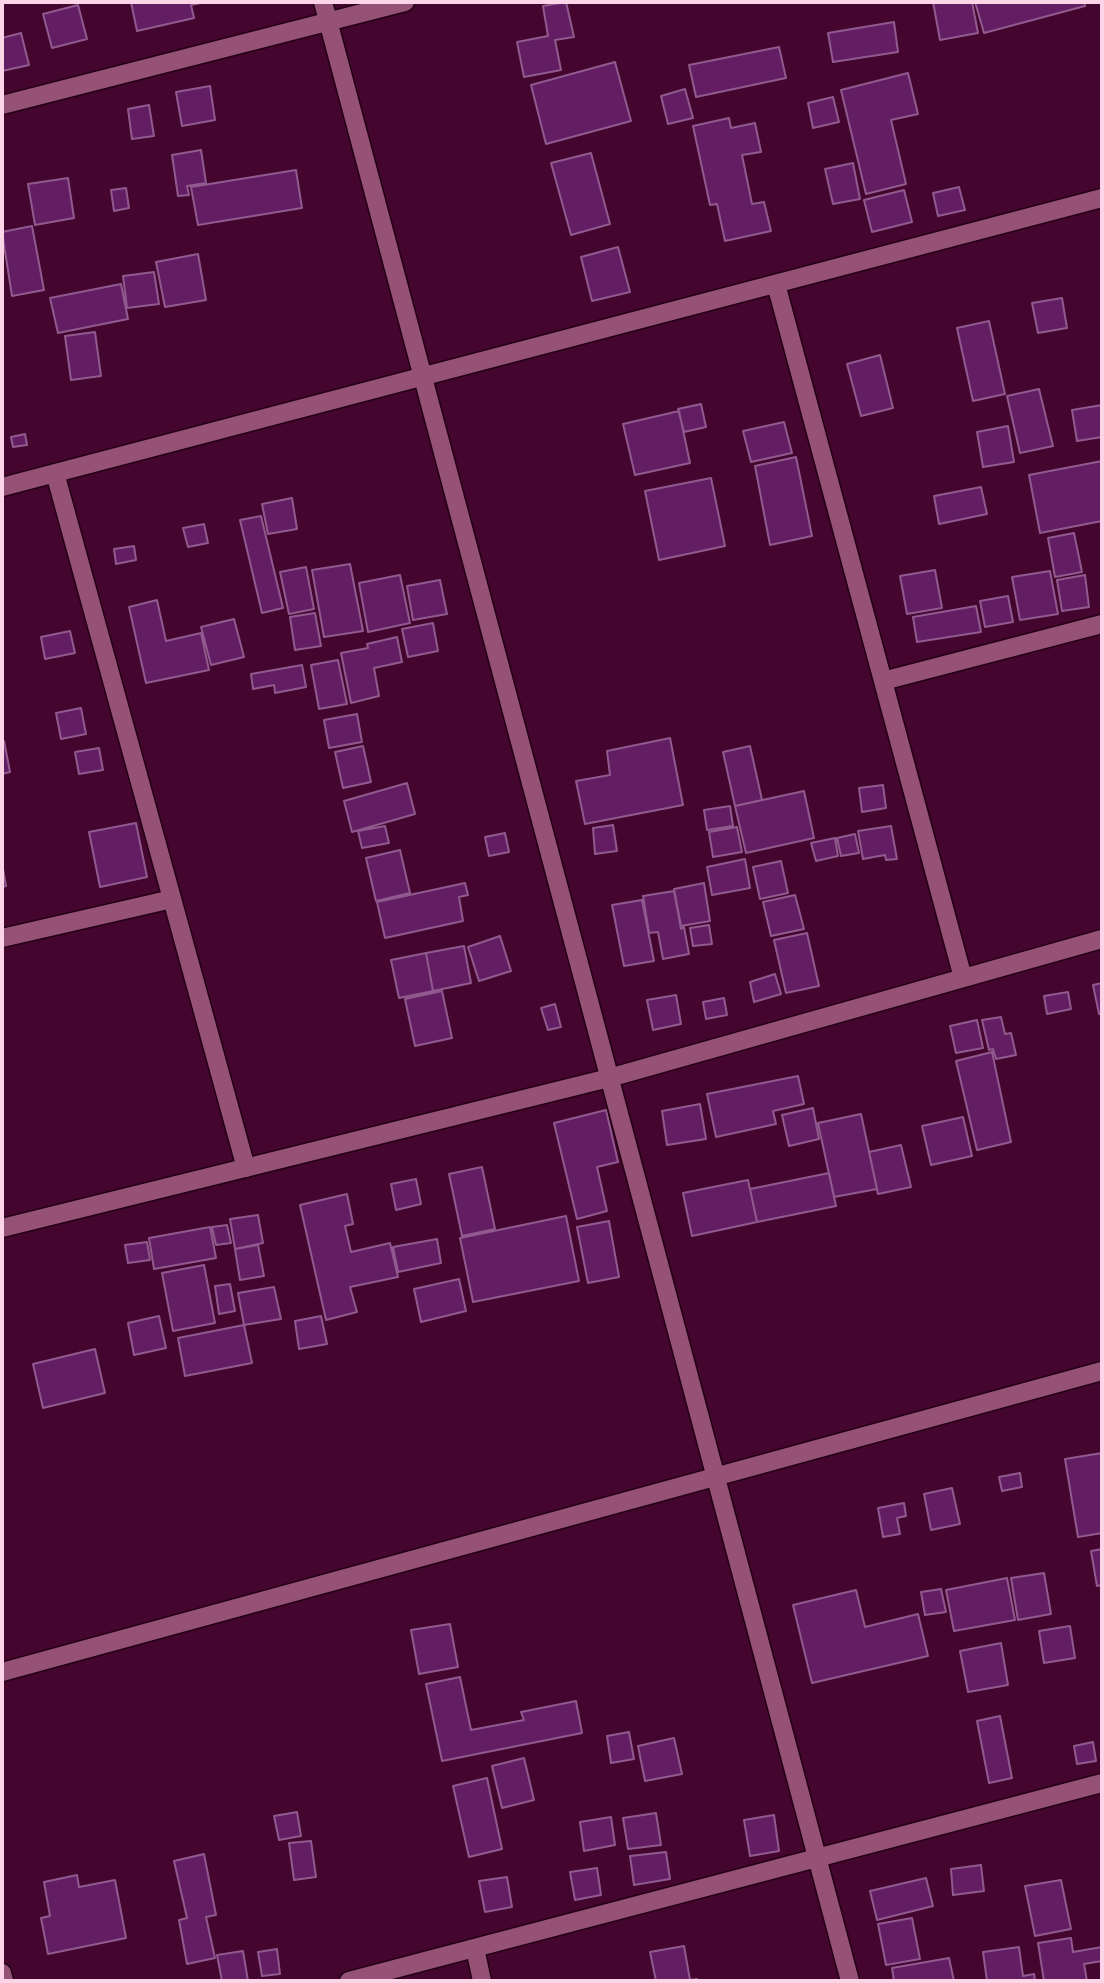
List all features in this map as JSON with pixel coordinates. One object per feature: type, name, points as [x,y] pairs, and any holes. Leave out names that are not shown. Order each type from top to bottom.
[{"type":"street","points":[[323,2],[850,1981]]},
{"type":"street","points":[[2,105],[405,2]]},
{"type":"street","points":[[2,487],[1102,198]]},
{"type":"street","points":[[776,284],[962,978]]},
{"type":"street","points":[[55,473],[246,1168]]},
{"type":"street","points":[[883,681],[1102,624]]},
{"type":"street","points":[[2,938],[172,899]]},
{"type":"street","points":[[2,1228],[609,1078],[1102,939]]},
{"type":"street","points":[[2,1672],[1102,1371]]},
{"type":"street","points":[[349,1981],[1102,1783]]},
{"type":"street","points":[[475,1948],[482,1981]]},
{"type":"street","points":[[2,1973],[4,1981]]},
{"type":"building","points":[[131,2],[205,2],[191,5],[194,18],[137,31]]},
{"type":"building","points":[[566,2],[574,37],[555,40],[561,70],[524,77],[517,42],[548,36],[543,6]]},
{"type":"building","points":[[933,2],[972,2],[978,33],[940,40]]},
{"type":"building","points":[[975,2],[1084,2],[1085,6],[984,33]]},
{"type":"building","points":[[78,5],[87,39],[52,48],[43,14]]},
{"type":"building","points":[[894,22],[898,52],[833,62],[828,33]]},
{"type":"building","points":[[21,33],[29,65],[2,71],[2,38]]},
{"type":"building","points":[[779,47],[786,78],[696,97],[689,65]]},
{"type":"building","points":[[615,62],[631,121],[546,144],[531,85]]},
{"type":"building","points":[[908,73],[918,114],[891,120],[906,184],[866,194],[841,90]]},
{"type":"building","points":[[210,86],[215,120],[182,126],[176,92]]},
{"type":"building","points":[[685,89],[693,118],[668,124],[661,96]]},
{"type":"building","points":[[833,97],[839,122],[813,128],[808,103]]},
{"type":"building","points":[[149,105],[154,136],[132,139],[128,109]]},
{"type":"building","points":[[729,118],[731,128],[755,123],[761,152],[742,155],[752,204],[764,202],[771,231],[725,241],[717,204],[710,205],[693,126]]},
{"type":"building","points":[[201,150],[206,183],[187,186],[189,195],[178,196],[172,155]]},
{"type":"building","points":[[591,153],[610,224],[571,235],[551,163]]},
{"type":"building","points":[[853,163],[860,199],[833,204],[825,169]]},
{"type":"building","points":[[296,170],[302,208],[198,225],[191,187]]},
{"type":"building","points":[[68,178],[74,218],[35,225],[28,184]]},
{"type":"building","points":[[959,187],[965,210],[938,216],[933,193]]},
{"type":"building","points":[[126,188],[129,208],[114,211],[111,190]]},
{"type":"building","points":[[904,190],[912,222],[872,232],[864,200]]},
{"type":"building","points":[[32,226],[44,290],[12,296],[2,232]]},
{"type":"building","points":[[618,247],[630,292],[592,301],[581,257]]},
{"type":"building","points":[[198,254],[206,300],[165,307],[156,262]]},
{"type":"building","points":[[154,272],[159,304],[127,308],[123,276]]},
{"type":"building","points":[[121,284],[128,319],[58,333],[50,298]]},
{"type":"building","points":[[1062,298],[1067,328],[1038,333],[1032,303]]},
{"type":"building","points":[[989,321],[1005,394],[973,401],[957,328]]},
{"type":"building","points":[[95,332],[101,376],[71,380],[65,336]]},
{"type":"building","points":[[880,355],[893,408],[861,416],[847,364]]},
{"type":"building","points":[[1039,389],[1053,446],[1020,453],[1007,396]]},
{"type":"building","points":[[701,404],[706,427],[684,432],[678,409]]},
{"type":"building","points":[[1102,405],[1102,437],[1077,441],[1072,410]]},
{"type":"building","points":[[679,411],[690,463],[635,475],[623,424]]},
{"type":"building","points":[[784,422],[792,453],[751,462],[743,431]]},
{"type":"building","points":[[1008,426],[1014,462],[983,467],[977,432]]},
{"type":"building","points":[[25,434],[27,445],[13,447],[11,437]]},
{"type":"building","points":[[796,457],[812,536],[770,545],[755,466]]},
{"type":"building","points":[[1102,461],[1102,521],[1040,533],[1029,475]]},
{"type":"building","points":[[711,478],[725,546],[659,560],[645,491]]},
{"type":"building","points":[[981,487],[987,514],[939,524],[934,496]]},
{"type":"building","points":[[292,498],[297,529],[268,534],[262,504]]},
{"type":"building","points":[[261,516],[283,608],[262,613],[240,520]]},
{"type":"building","points":[[204,524],[208,543],[188,547],[183,528]]},
{"type":"building","points":[[1074,533],[1082,572],[1055,577],[1048,538]]},
{"type":"building","points":[[134,546],[136,560],[116,564],[114,549]]},
{"type":"building","points":[[350,564],[363,631],[324,637],[312,570]]},
{"type":"building","points":[[306,567],[314,609],[289,614],[280,572]]},
{"type":"building","points":[[935,570],[942,608],[907,614],[900,576]]},
{"type":"building","points":[[1050,571],[1058,614],[1020,620],[1012,577]]},
{"type":"building","points":[[400,575],[410,623],[368,632],[359,583]]},
{"type":"building","points":[[1085,575],[1089,607],[1062,611],[1057,580]]},
{"type":"building","points":[[440,580],[447,614],[413,620],[407,586]]},
{"type":"building","points":[[1008,596],[1013,622],[985,627],[980,601]]},
{"type":"building","points":[[157,600],[166,641],[201,633],[209,670],[146,683],[129,607]]},
{"type":"building","points":[[976,606],[981,632],[917,642],[913,617]]},
{"type":"building","points":[[315,613],[321,646],[295,650],[290,617]]},
{"type":"building","points":[[234,619],[244,657],[211,665],[201,627]]},
{"type":"building","points":[[433,623],[438,651],[408,657],[402,629]]},
{"type":"building","points":[[70,631],[75,653],[45,659],[41,637]]},
{"type":"building","points":[[397,637],[402,662],[374,668],[379,696],[351,703],[341,653],[368,648],[367,644]]},
{"type":"building","points":[[338,660],[347,704],[319,709],[311,665]]},
{"type":"building","points":[[302,665],[306,687],[275,693],[274,685],[253,689],[251,674]]},
{"type":"building","points":[[81,708],[86,734],[61,739],[56,713]]},
{"type":"building","points":[[357,714],[362,742],[329,748],[324,720]]},
{"type":"building","points":[[670,738],[683,805],[585,824],[576,781],[610,775],[607,751]]},
{"type":"building","points":[[4,741],[10,772],[2,774],[2,742]]},
{"type":"building","points":[[363,746],[371,782],[343,788],[335,752]]},
{"type":"building","points":[[750,746],[762,800],[735,806],[723,752]]},
{"type":"building","points":[[99,748],[103,770],[79,774],[75,752]]},
{"type":"building","points":[[407,783],[415,814],[352,832],[344,801]]},
{"type":"building","points":[[883,785],[886,808],[862,812],[859,788]]},
{"type":"building","points":[[804,791],[814,838],[746,853],[735,806]]},
{"type":"building","points":[[730,806],[733,826],[707,830],[704,810]]},
{"type":"building","points":[[136,823],[147,877],[100,887],[89,832]]},
{"type":"building","points":[[613,825],[617,851],[595,854],[593,828]]},
{"type":"building","points":[[385,826],[389,843],[362,848],[358,831]]},
{"type":"building","points":[[891,826],[897,859],[886,860],[885,855],[863,859],[858,831]]},
{"type":"building","points":[[737,827],[742,852],[713,857],[709,832]]},
{"type":"building","points":[[505,833],[509,852],[489,856],[485,837]]},
{"type":"building","points":[[855,834],[859,853],[841,856],[837,838]]},
{"type":"building","points":[[835,838],[838,856],[816,861],[811,843]]},
{"type":"building","points":[[400,850],[410,893],[376,901],[366,858]]},
{"type":"building","points":[[745,859],[750,888],[712,895],[707,867]]},
{"type":"building","points":[[781,861],[788,893],[760,899],[753,867]]},
{"type":"building","points":[[2,863],[6,886],[2,887]]},
{"type":"building","points":[[465,883],[468,895],[459,897],[463,921],[385,938],[377,902]]},
{"type":"building","points":[[704,883],[710,921],[681,926],[674,889]]},
{"type":"building","points":[[674,891],[689,954],[663,959],[658,932],[649,933],[643,896]]},
{"type":"building","points":[[795,895],[804,929],[771,936],[763,902]]},
{"type":"building","points":[[642,900],[654,961],[624,966],[612,905]]},
{"type":"building","points":[[709,925],[712,944],[693,946],[690,928]]},
{"type":"building","points":[[807,933],[819,986],[786,993],[774,940]]},
{"type":"building","points":[[500,936],[511,971],[479,981],[468,947]]},
{"type":"building","points":[[464,946],[471,983],[433,991],[426,953]]},
{"type":"building","points":[[426,953],[433,991],[399,998],[391,960]]},
{"type":"building","points":[[775,974],[781,994],[754,1002],[750,982]]},
{"type":"building","points":[[1102,983],[1102,1014],[1099,1014],[1093,985]]},
{"type":"building","points":[[442,991],[452,1038],[415,1046],[405,999]]},
{"type":"building","points":[[1068,992],[1071,1009],[1047,1014],[1044,996]]},
{"type":"building","points":[[676,995],[681,1024],[653,1030],[647,1000]]},
{"type":"building","points":[[724,998],[727,1015],[706,1019],[703,1002]]},
{"type":"building","points":[[555,1004],[561,1027],[548,1030],[541,1008]]},
{"type":"building","points":[[1001,1017],[1005,1034],[1011,1033],[1016,1055],[996,1059],[993,1049],[989,1050],[982,1020]]},
{"type":"building","points":[[977,1020],[983,1048],[956,1053],[950,1026]]},
{"type":"building","points":[[992,1052],[1011,1142],[977,1150],[956,1061]]},
{"type":"building","points":[[798,1076],[804,1104],[773,1111],[776,1124],[716,1137],[707,1094]]},
{"type":"building","points":[[700,1104],[706,1139],[667,1145],[662,1111]]},
{"type":"building","points":[[813,1108],[819,1139],[789,1146],[782,1115]]},
{"type":"building","points":[[606,1110],[618,1162],[597,1167],[607,1211],[577,1219],[554,1123]]},
{"type":"building","points":[[861,1114],[877,1189],[834,1197],[818,1123]]},
{"type":"building","points":[[963,1117],[972,1156],[931,1165],[922,1126]]},
{"type":"building","points":[[901,1145],[911,1187],[878,1194],[869,1152]]},
{"type":"building","points":[[482,1167],[495,1229],[462,1236],[449,1174]]},
{"type":"building","points":[[829,1173],[836,1206],[757,1222],[750,1189]]},
{"type":"building","points":[[416,1179],[421,1204],[396,1210],[391,1184]]},
{"type":"building","points":[[748,1180],[757,1222],[692,1236],[683,1193]]},
{"type":"building","points":[[347,1194],[353,1224],[345,1226],[351,1252],[390,1243],[398,1277],[350,1287],[357,1312],[326,1320],[300,1205]]},
{"type":"building","points":[[258,1215],[263,1243],[235,1249],[230,1219]]},
{"type":"building","points":[[566,1216],[579,1281],[473,1302],[460,1238]]},
{"type":"building","points":[[609,1221],[619,1277],[588,1283],[577,1227]]},
{"type":"building","points":[[227,1225],[231,1243],[216,1245],[212,1227]]},
{"type":"building","points":[[210,1227],[216,1258],[154,1269],[149,1238]]},
{"type":"building","points":[[437,1239],[441,1263],[398,1272],[393,1247]]},
{"type":"building","points":[[147,1242],[150,1260],[128,1263],[125,1245]]},
{"type":"building","points":[[258,1245],[264,1276],[240,1280],[235,1249]]},
{"type":"building","points":[[204,1265],[215,1323],[173,1331],[162,1273]]},
{"type":"building","points":[[459,1279],[466,1311],[421,1322],[414,1289]]},
{"type":"building","points":[[230,1284],[235,1311],[219,1314],[215,1286]]},
{"type":"building","points":[[274,1287],[281,1319],[244,1325],[238,1293]]},
{"type":"building","points":[[159,1316],[166,1348],[134,1355],[128,1323]]},
{"type":"building","points":[[321,1316],[327,1344],[299,1349],[295,1321]]},
{"type":"building","points":[[244,1325],[252,1363],[185,1376],[178,1338]]},
{"type":"building","points":[[95,1349],[105,1393],[43,1408],[33,1364]]},
{"type":"building","points":[[1102,1453],[1102,1533],[1078,1537],[1065,1459]]},
{"type":"building","points":[[1020,1473],[1022,1487],[1002,1491],[999,1477]]},
{"type":"building","points":[[952,1488],[960,1524],[931,1530],[924,1494]]},
{"type":"building","points":[[904,1503],[906,1516],[897,1518],[900,1534],[883,1537],[878,1508]]},
{"type":"building","points":[[1102,1549],[1102,1585],[1097,1586],[1091,1551]]},
{"type":"building","points":[[1044,1573],[1051,1614],[1018,1620],[1011,1578]]},
{"type":"building","points":[[1007,1578],[1015,1620],[954,1631],[946,1590]]},
{"type":"building","points":[[941,1589],[946,1612],[925,1615],[921,1592]]},
{"type":"building","points":[[856,1590],[865,1627],[918,1614],[928,1656],[812,1683],[793,1605]]},
{"type":"building","points":[[450,1624],[458,1667],[419,1674],[411,1630]]},
{"type":"building","points":[[1070,1626],[1075,1658],[1044,1663],[1039,1631]]},
{"type":"building","points":[[1001,1643],[1008,1685],[968,1692],[960,1651]]},
{"type":"building","points":[[460,1677],[471,1730],[524,1720],[521,1712],[576,1701],[582,1733],[442,1761],[426,1684]]},
{"type":"building","points":[[1000,1716],[1012,1778],[989,1783],[977,1721]]},
{"type":"building","points":[[629,1732],[634,1759],[611,1763],[607,1736]]},
{"type":"building","points":[[674,1738],[682,1774],[645,1781],[638,1746]]},
{"type":"building","points":[[1093,1742],[1096,1761],[1077,1764],[1074,1746]]},
{"type":"building","points":[[524,1758],[534,1800],[502,1808],[492,1766]]},
{"type":"building","points":[[487,1778],[502,1849],[469,1857],[453,1786]]},
{"type":"building","points":[[297,1812],[301,1836],[279,1840],[274,1816]]},
{"type":"building","points":[[656,1813],[661,1845],[628,1849],[623,1818]]},
{"type":"building","points":[[774,1815],[779,1851],[750,1856],[744,1820]]},
{"type":"building","points":[[611,1817],[615,1845],[584,1851],[580,1822]]},
{"type":"building","points":[[311,1841],[316,1877],[294,1880],[289,1843]]},
{"type":"building","points":[[666,1852],[670,1879],[634,1885],[630,1856]]},
{"type":"building","points":[[204,1854],[216,1915],[206,1917],[215,1958],[187,1964],[179,1920],[187,1918],[174,1861]]},
{"type":"building","points":[[981,1865],[984,1891],[953,1895],[951,1869]]},
{"type":"building","points":[[597,1868],[601,1895],[575,1900],[570,1872]]},
{"type":"building","points":[[77,1875],[79,1887],[115,1880],[126,1938],[48,1954],[41,1918],[50,1916],[44,1882]]},
{"type":"building","points":[[507,1877],[512,1907],[485,1912],[479,1881]]},
{"type":"building","points":[[926,1878],[933,1906],[877,1920],[870,1891]]},
{"type":"building","points":[[1061,1880],[1071,1929],[1035,1936],[1025,1886]]},
{"type":"building","points":[[912,1918],[920,1959],[886,1965],[878,1924]]},
{"type":"building","points":[[1071,1938],[1073,1952],[1102,1947],[1102,1961],[1084,1964],[1087,1981],[1044,1981],[1038,1943]]},
{"type":"building","points":[[684,1946],[690,1980],[698,1981],[656,1981],[650,1952]]},
{"type":"building","points":[[1019,1947],[1023,1976],[1034,1974],[1035,1981],[987,1981],[983,1952]]},
{"type":"building","points":[[277,1949],[280,1974],[262,1976],[258,1952]]},
{"type":"building","points":[[243,1951],[248,1981],[222,1981],[217,1955]]},
{"type":"building","points":[[949,1958],[954,1981],[894,1981],[892,1968]]}]
